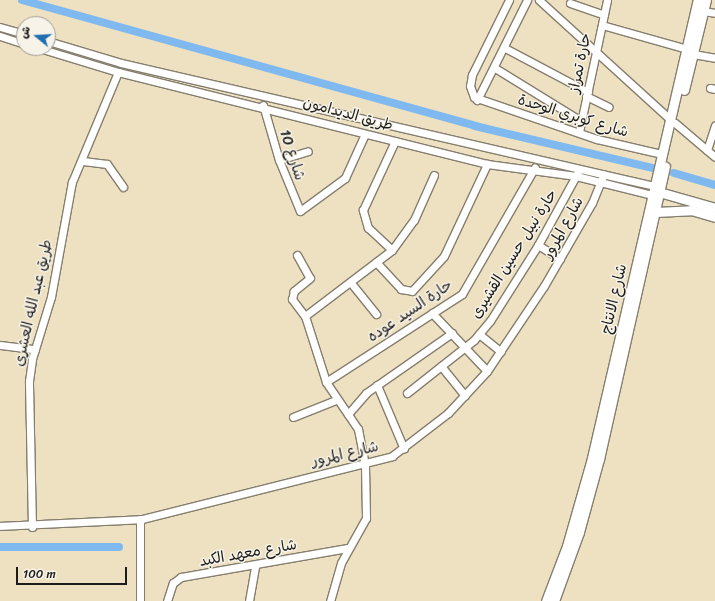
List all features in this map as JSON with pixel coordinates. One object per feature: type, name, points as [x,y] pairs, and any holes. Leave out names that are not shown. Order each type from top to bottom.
[{"type":"main road","name":"شارع الانتاج","points":[[690,51],[698,0]]},
{"type":"main road","name":"شارع الانتاج","points":[[554,601],[579,532],[655,191],[690,51],[706,0]]},
{"type":"main road","name":"شارع الانتاج","points":[[546,601],[567,546],[595,459],[656,212],[655,191],[662,154],[673,121]]},
{"type":"main road","name":"طريق الديدامون","points":[[655,191],[715,208]]},
{"type":"main road","points":[[656,212],[691,210],[715,217]]},
{"type":"street","points":[[509,0],[470,81],[471,93],[477,100],[505,48],[527,0]]},
{"type":"street","points":[[539,0],[673,121],[715,156]]},
{"type":"street","name":"حارة تمراز","points":[[579,132],[607,0]]},
{"type":"street","points":[[570,3],[604,15]]},
{"type":"street","points":[[703,11],[715,13]]},
{"type":"street","points":[[602,25],[715,58]]},
{"type":"street","points":[[0,27],[16,32]]},
{"type":"street","points":[[0,36],[16,41]]},
{"type":"street","name":"طريق الديدامون","points":[[56,43],[121,63],[538,162],[579,168],[604,174],[655,191]]},
{"type":"street","points":[[505,48],[609,107]]},
{"type":"street","name":"طريق الديدامون","points":[[56,53],[118,72],[263,105],[365,134],[486,164],[576,176],[601,182],[655,191]]},
{"type":"street","points":[[494,68],[581,121]]},
{"type":"street","name":"طريق عبد الله العشرى","points":[[32,527],[29,381],[35,349],[51,297],[72,182],[83,160],[118,72]]},
{"type":"street","name":"شارع كوبري الوحدة","points":[[477,100],[579,132],[662,154]]},
{"type":"street","name":"شارع 10","points":[[263,105],[279,160],[300,211],[339,184],[355,159],[365,134]]},
{"type":"street","points":[[707,150],[715,125]]},
{"type":"street","points":[[392,250],[368,228],[363,210],[395,141]]},
{"type":"street","points":[[279,160],[308,151]]},
{"type":"street","points":[[83,160],[107,164],[123,187]]},
{"type":"street","name":"حارة السيد عوده","points":[[326,382],[432,313],[467,287],[538,162]]},
{"type":"street","points":[[376,262],[401,289],[412,291],[444,256],[486,164]]},
{"type":"street","name":"حارة نبيل حسين القشيرى","points":[[407,393],[480,334],[538,245],[579,168]]},
{"type":"street","name":"شارع المرور","points":[[0,526],[32,527],[140,519],[365,464],[404,449],[465,396],[501,352],[560,259],[604,174]]},
{"type":"street","points":[[305,316],[351,283],[392,250],[414,220],[434,175]]},
{"type":"street","points":[[538,245],[560,259]]},
{"type":"street","points":[[297,255],[311,274],[308,281],[292,295],[305,316],[326,382],[336,400],[358,429],[365,464],[368,513],[348,548],[330,601]]},
{"type":"street","points":[[351,283],[376,314]]},
{"type":"street","points":[[432,313],[487,371]]},
{"type":"street","points":[[348,414],[377,385],[452,333]]},
{"type":"street","points":[[480,334],[501,352]]},
{"type":"street","points":[[0,345],[35,349]]},
{"type":"street","points":[[441,366],[465,396]]},
{"type":"street","points":[[377,385],[404,449]]},
{"type":"street","points":[[293,417],[336,400]]},
{"type":"street","points":[[140,519],[140,601]]},
{"type":"street","name":"شارع معهد الكبد","points":[[167,601],[173,583],[181,577],[255,567],[348,548]]},
{"type":"street","points":[[249,601],[255,567]]},
{"type":"waterway","points":[[22,0],[475,126],[652,168]]},
{"type":"waterway","points":[[674,173],[715,185]]},
{"type":"waterway","points":[[0,547],[119,547]]}]
